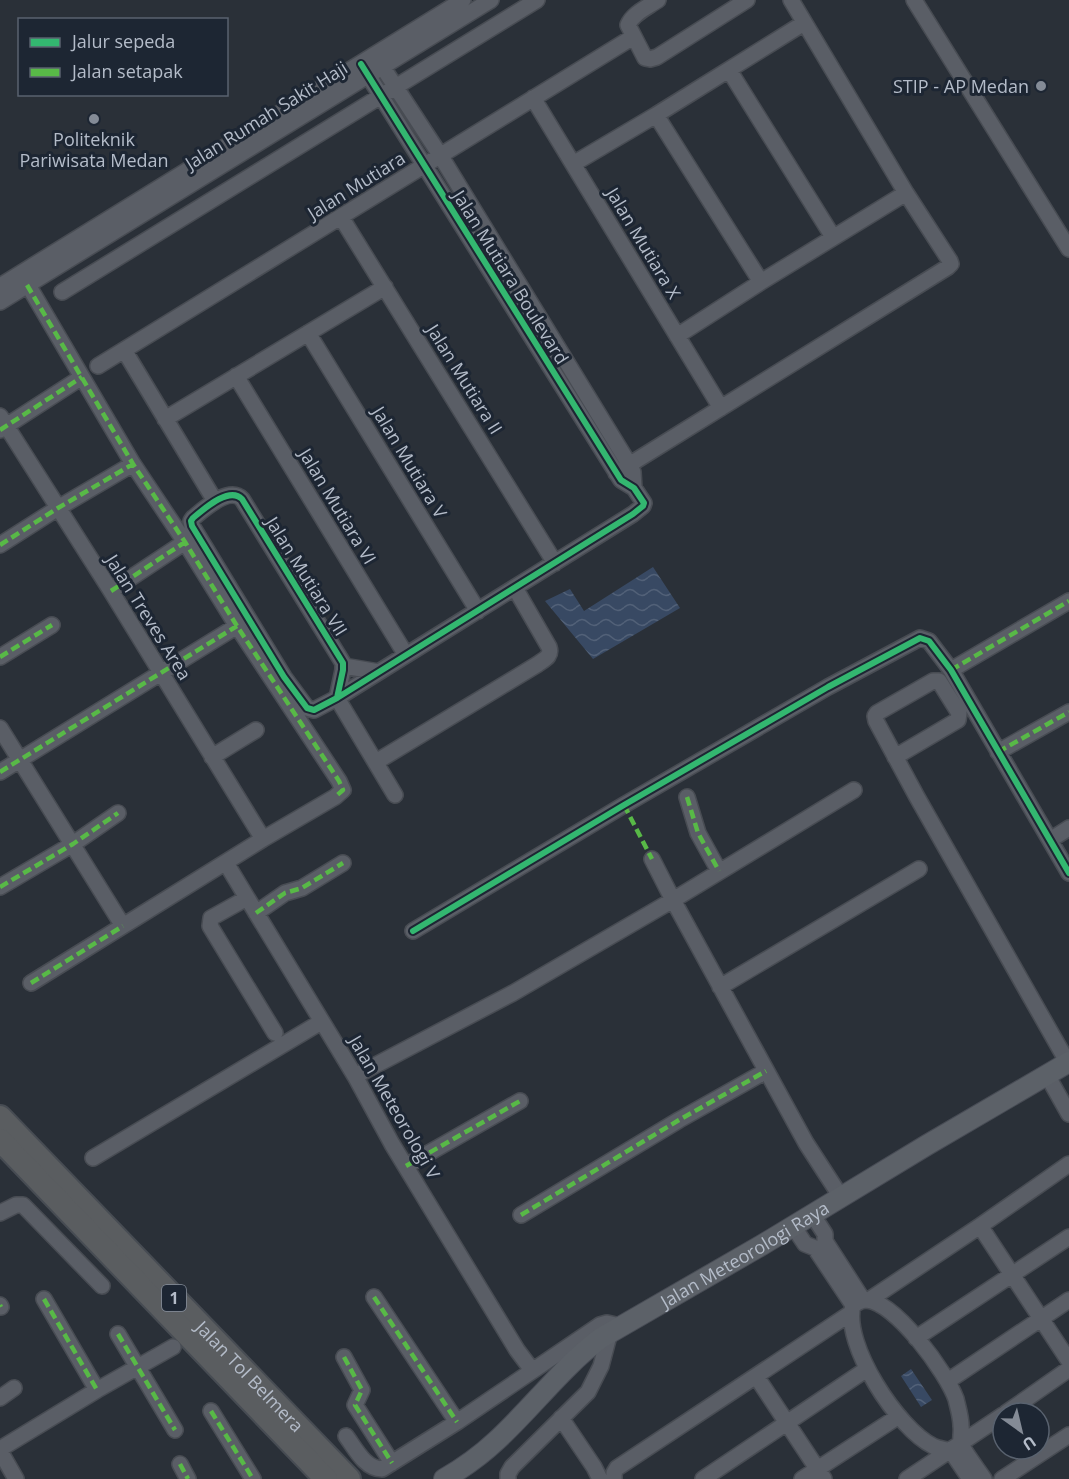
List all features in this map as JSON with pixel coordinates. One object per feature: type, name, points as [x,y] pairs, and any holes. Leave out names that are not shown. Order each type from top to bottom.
[{"type":"highway","name":"Jalan Tol Belmera","points":[[0,1118],[349,1479]]},
{"type":"highway","name":"Jalan Tol Belmera","points":[[0,1140],[326,1479]]},
{"type":"main road","name":"Jalan Meteorologi Raya","points":[[444,1479],[474,1460],[498,1440],[584,1351],[615,1329],[1069,1062]]},
{"type":"street","name":"Jalan Rumah Sakit Haji","points":[[379,61],[463,0]]},
{"type":"street","name":"Jalan Rumah Sakit Haji","points":[[0,302],[24,279],[379,61],[490,0]]},
{"type":"street","points":[[62,292],[537,0]]},
{"type":"street","points":[[658,0],[628,21],[633,36],[645,58],[648,59],[747,0]]},
{"type":"street","points":[[623,469],[950,266],[950,261],[906,193],[791,0]]},
{"type":"street","points":[[914,0],[1069,249]]},
{"type":"street","points":[[573,164],[804,22]]},
{"type":"street","name":"Jalan Mutiara","points":[[98,366],[633,36]]},
{"type":"street","name":"Jalan Mutiara Boulevard","points":[[379,61],[440,155],[623,469],[621,480],[638,494],[644,503],[643,506],[555,563]]},
{"type":"street","name":"Jalan Mutiara Boulevard","points":[[364,70],[423,166],[623,469]]},
{"type":"street","points":[[729,70],[833,237]]},
{"type":"street","name":"Jalan Mutiara X","points":[[533,98],[722,408]]},
{"type":"street","points":[[656,115],[761,282]]},
{"type":"street","points":[[677,336],[906,193]]},
{"type":"street","name":"Jalan Mutiara II","points":[[341,217],[555,563]]},
{"type":"street","name":"Jalan Rumah Sakit Haji","points":[[0,286],[24,279]]},
{"type":"street","points":[[24,279],[134,464],[339,780],[343,790],[31,983]]},
{"type":"street","points":[[165,419],[385,287]]},
{"type":"street","name":"Jalan Mutiara V","points":[[308,333],[478,610]]},
{"type":"street","points":[[124,350],[216,501],[193,518],[192,526],[279,669],[309,710],[319,708],[337,698],[555,563]]},
{"type":"street","name":"Jalan Mutiara VI","points":[[236,376],[406,655]]},
{"type":"street","points":[[2,424],[82,377]]},
{"type":"street","name":"Jalan Treves Area","points":[[2,424],[111,591],[263,839]]},
{"type":"street","points":[[0,545],[134,464]]},
{"type":"street","name":"Jalan Mutiara VII","points":[[216,501],[231,494],[242,499],[344,666]]},
{"type":"street","points":[[111,591],[185,542]]},
{"type":"street","points":[[376,762],[549,656],[549,647],[515,588]]},
{"type":"street","points":[[951,670],[1069,602]]},
{"type":"street","points":[[0,657],[52,625]]},
{"type":"street","points":[[0,772],[237,626]]},
{"type":"street","points":[[413,931],[645,793],[917,638],[929,641],[951,670],[1069,873]]},
{"type":"street","points":[[379,672],[344,666],[337,698],[395,795]]},
{"type":"street","points":[[895,757],[958,720],[959,713],[939,681],[933,681],[876,715],[876,721],[895,757],[1069,1062]]},
{"type":"street","points":[[999,752],[1069,712]]},
{"type":"street","points":[[0,728],[123,926]]},
{"type":"street","points":[[212,757],[256,730]]},
{"type":"street","points":[[355,1076],[513,993],[673,900],[854,790]]},
{"type":"street","points":[[687,797],[698,833],[719,871]]},
{"type":"street","points":[[0,887],[73,844],[118,813]]},
{"type":"street","points":[[1050,840],[1069,828]]},
{"type":"street","points":[[652,859],[806,1143],[841,1197]]},
{"type":"street","name":"Jalan Meteorologi V","points":[[226,863],[517,1350],[532,1370]]},
{"type":"street","points":[[256,913],[285,893],[302,888],[343,863]]},
{"type":"street","points":[[720,987],[919,869]]},
{"type":"street","points":[[247,898],[211,918],[210,926],[275,1033]]},
{"type":"street","points":[[93,1158],[321,1022]]},
{"type":"street","points":[[521,1215],[679,1120],[766,1071]]},
{"type":"street","points":[[1047,1075],[1069,1114]]},
{"type":"street","points":[[406,1166],[520,1101]]},
{"type":"street","points":[[614,1479],[617,1468],[1069,1164]]},
{"type":"street","points":[[0,1213],[16,1205],[23,1205],[102,1286]]},
{"type":"street","points":[[812,1214],[825,1234],[820,1245]]},
{"type":"street","points":[[793,1226],[805,1244],[820,1245]]},
{"type":"street","points":[[980,1226],[1069,1361]]},
{"type":"street","points":[[916,1338],[1069,1238]]},
{"type":"street","points":[[820,1245],[859,1305],[857,1341],[867,1369],[881,1394],[911,1430],[934,1447],[956,1447],[984,1479]]},
{"type":"street","points":[[374,1297],[457,1422]]},
{"type":"street","points":[[44,1299],[98,1390]]},
{"type":"street","points":[[948,1382],[1069,1300]]},
{"type":"street","points":[[859,1305],[895,1315],[935,1360],[955,1397],[962,1428],[956,1447],[970,1479]]},
{"type":"street","points":[[346,1436],[366,1462],[375,1468],[382,1468],[457,1422],[600,1325],[607,1323],[615,1329],[588,1392],[512,1467],[507,1479]]},
{"type":"street","points":[[118,1334],[175,1430]]},
{"type":"street","points":[[16,1479],[0,1450],[173,1347]]},
{"type":"street","points":[[344,1357],[362,1390],[355,1404],[392,1462]]},
{"type":"street","points":[[704,1479],[867,1369]]},
{"type":"street","points":[[1023,1401],[1069,1369]]},
{"type":"street","points":[[756,1376],[820,1474]]},
{"type":"street","points":[[0,1398],[14,1388]]},
{"type":"street","points":[[211,1411],[253,1479]]},
{"type":"street","points":[[802,1479],[820,1474],[899,1416]]},
{"type":"street","points":[[561,1418],[600,1479]]},
{"type":"street","points":[[907,1479],[991,1423]]},
{"type":"street","points":[[1002,1479],[1069,1435]]},
{"type":"street","points":[[180,1464],[188,1479]]},
{"type":"water","points":[[653,567],[680,608],[593,659],[545,601],[570,589],[584,611]]},
{"type":"water","points":[[911,1369],[932,1400],[921,1407],[901,1376]]},
{"type":"marked path","points":[[27,285],[133,464],[339,781],[343,790],[335,797]]},
{"type":"marked path","points":[[0,430],[82,377]]},
{"type":"marked path","points":[[0,545],[133,464]]},
{"type":"marked path","points":[[111,591],[185,542]]},
{"type":"marked path","points":[[951,670],[1069,601]]},
{"type":"marked path","points":[[0,657],[52,625]]},
{"type":"marked path","points":[[0,772],[237,626]]},
{"type":"marked path","points":[[998,752],[1069,712]]},
{"type":"marked path","points":[[687,797],[698,833],[719,871]]},
{"type":"marked path","points":[[624,805],[652,859]]},
{"type":"marked path","points":[[0,887],[73,844],[118,813]]},
{"type":"marked path","points":[[256,913],[285,893],[302,888],[343,863]]},
{"type":"marked path","points":[[31,983],[123,926]]},
{"type":"marked path","points":[[521,1215],[679,1120],[766,1071]]},
{"type":"marked path","points":[[406,1166],[520,1101]]},
{"type":"marked path","points":[[374,1297],[457,1422]]},
{"type":"marked path","points":[[44,1299],[97,1390]]},
{"type":"marked path","points":[[118,1334],[175,1430]]},
{"type":"marked path","points":[[344,1357],[362,1390],[355,1405],[392,1463]]},
{"type":"marked path","points":[[211,1411],[253,1479]]},
{"type":"marked path","points":[[180,1464],[188,1479]]},
{"type":"cycle path","points":[[337,698],[343,663],[242,499],[230,495],[217,500],[193,518],[192,526],[284,677],[307,708],[314,710],[337,698],[633,514],[644,503],[634,488],[621,480],[361,64]]},
{"type":"cycle path","points":[[413,931],[828,687],[920,638],[929,641],[951,670],[1069,873]]},
{"type":"place","name":"STIP - AP Medan","points":[[1041,86]]},
{"type":"place","name":"Politeknik Pariwisata Medan","points":[[94,119]]}]
